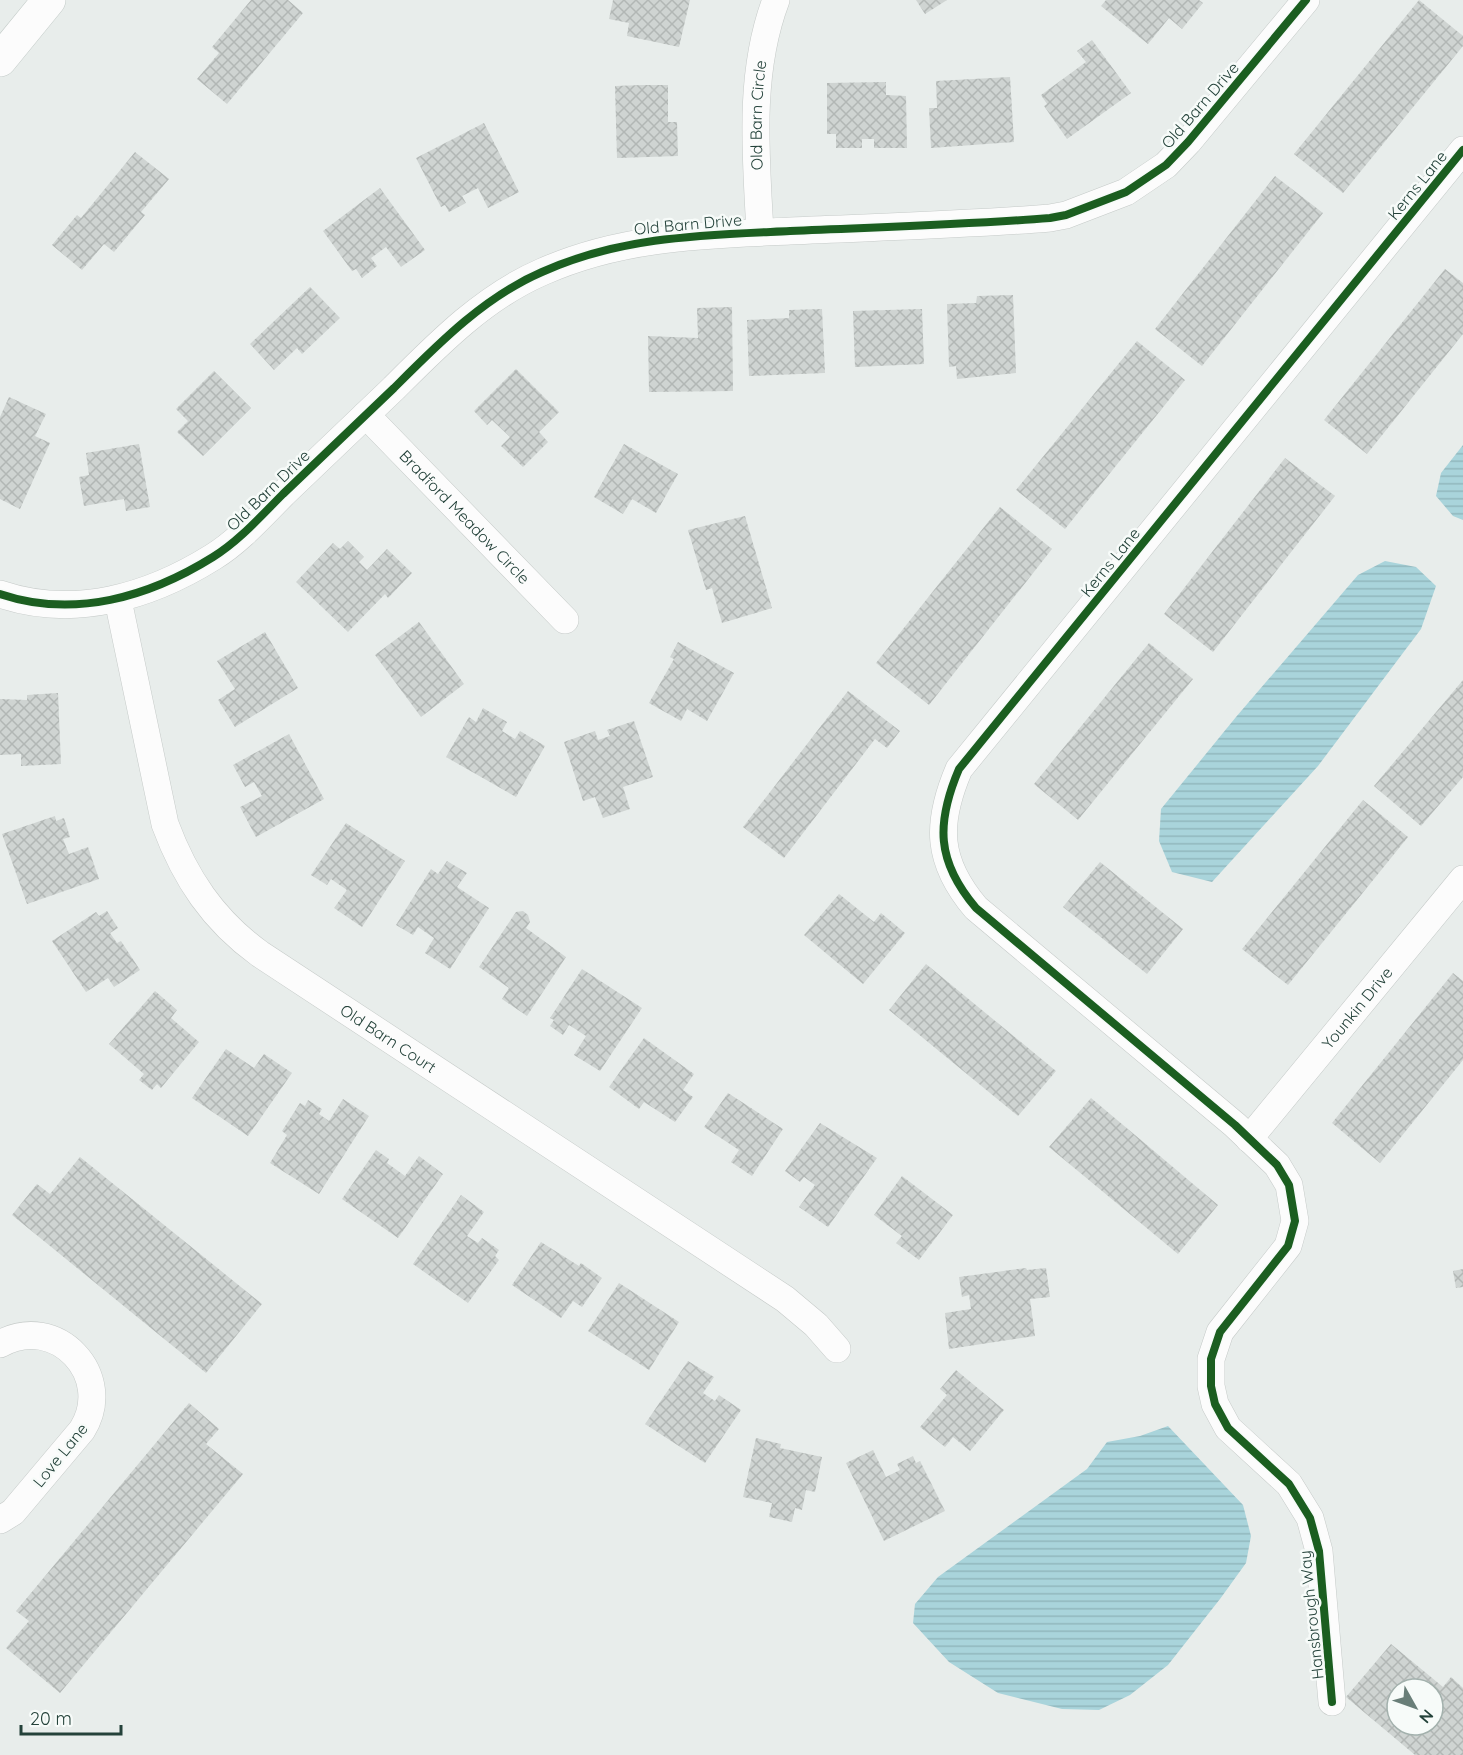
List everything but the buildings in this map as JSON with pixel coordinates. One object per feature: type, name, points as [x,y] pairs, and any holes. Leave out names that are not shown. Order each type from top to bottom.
[{"type":"street","points":[[0,60],[49,0]]},
{"type":"street","name":"Old Barn Circle","points":[[760,232],[755,141],[757,92],[767,29],[776,0]]},
{"type":"street","name":"Old Barn Drive","points":[[0,594],[51,604],[118,600],[144,593],[180,577],[214,557],[236,540],[440,343],[487,303],[540,272],[598,251],[628,243],[674,236],[1050,218],[1066,215],[1126,192],[1166,165],[1188,142],[1306,0]]},
{"type":"street","name":"Kerns Lane","points":[[1250,1139],[976,908],[955,878],[944,844],[943,818],[948,792],[959,769],[1463,150]]},
{"type":"street","name":"Bradford Meadow Circle","points":[[366,415],[565,620]]},
{"type":"street","name":"Old Barn Court","points":[[118,600],[165,824],[176,854],[191,883],[223,923],[260,954],[785,1299],[816,1325],[837,1349]]},
{"type":"street","name":"Younkin Drive","points":[[1250,1139],[1463,879]]},
{"type":"street","name":"Hansbrough Way","points":[[1250,1139],[1277,1164],[1287,1180],[1293,1197],[1295,1221],[1284,1253],[1220,1332],[1211,1359],[1211,1386],[1215,1404],[1228,1428],[1289,1484],[1300,1498],[1310,1518],[1319,1551],[1332,1702]]},
{"type":"street","name":"Love Lane","points":[[0,1344],[7,1340],[37,1335],[67,1347],[87,1371],[93,1402],[90,1417],[82,1430],[13,1512],[0,1520]]},
{"type":"water","points":[[1463,445],[1463,520],[1453,516],[1436,496],[1441,473]]},
{"type":"water","points":[[1385,561],[1416,567],[1436,586],[1421,629],[1318,766],[1212,882],[1172,872],[1159,841],[1161,809],[1236,717],[1358,575]]},
{"type":"water","points":[[1168,1426],[1243,1505],[1251,1536],[1246,1563],[1220,1599],[1168,1665],[1130,1695],[1099,1710],[1062,1709],[998,1693],[949,1662],[913,1623],[915,1604],[938,1577],[1087,1469],[1107,1442],[1140,1436]]},
{"type":"cycle path","points":[[0,594],[28,601],[56,604],[83,604],[110,600],[163,583],[213,557],[250,528],[428,355],[481,308],[521,282],[572,260],[633,244],[695,236],[1050,218],[1066,215],[1126,192],[1166,165],[1188,142],[1306,0]]},
{"type":"cycle path","points":[[1332,1702],[1319,1551],[1310,1518],[1289,1484],[1228,1428],[1215,1404],[1211,1386],[1211,1359],[1220,1332],[1288,1246],[1295,1221],[1289,1185],[1277,1165],[1235,1125],[976,908],[953,874],[947,858],[944,824],[946,807],[959,769],[1463,150]]}]
